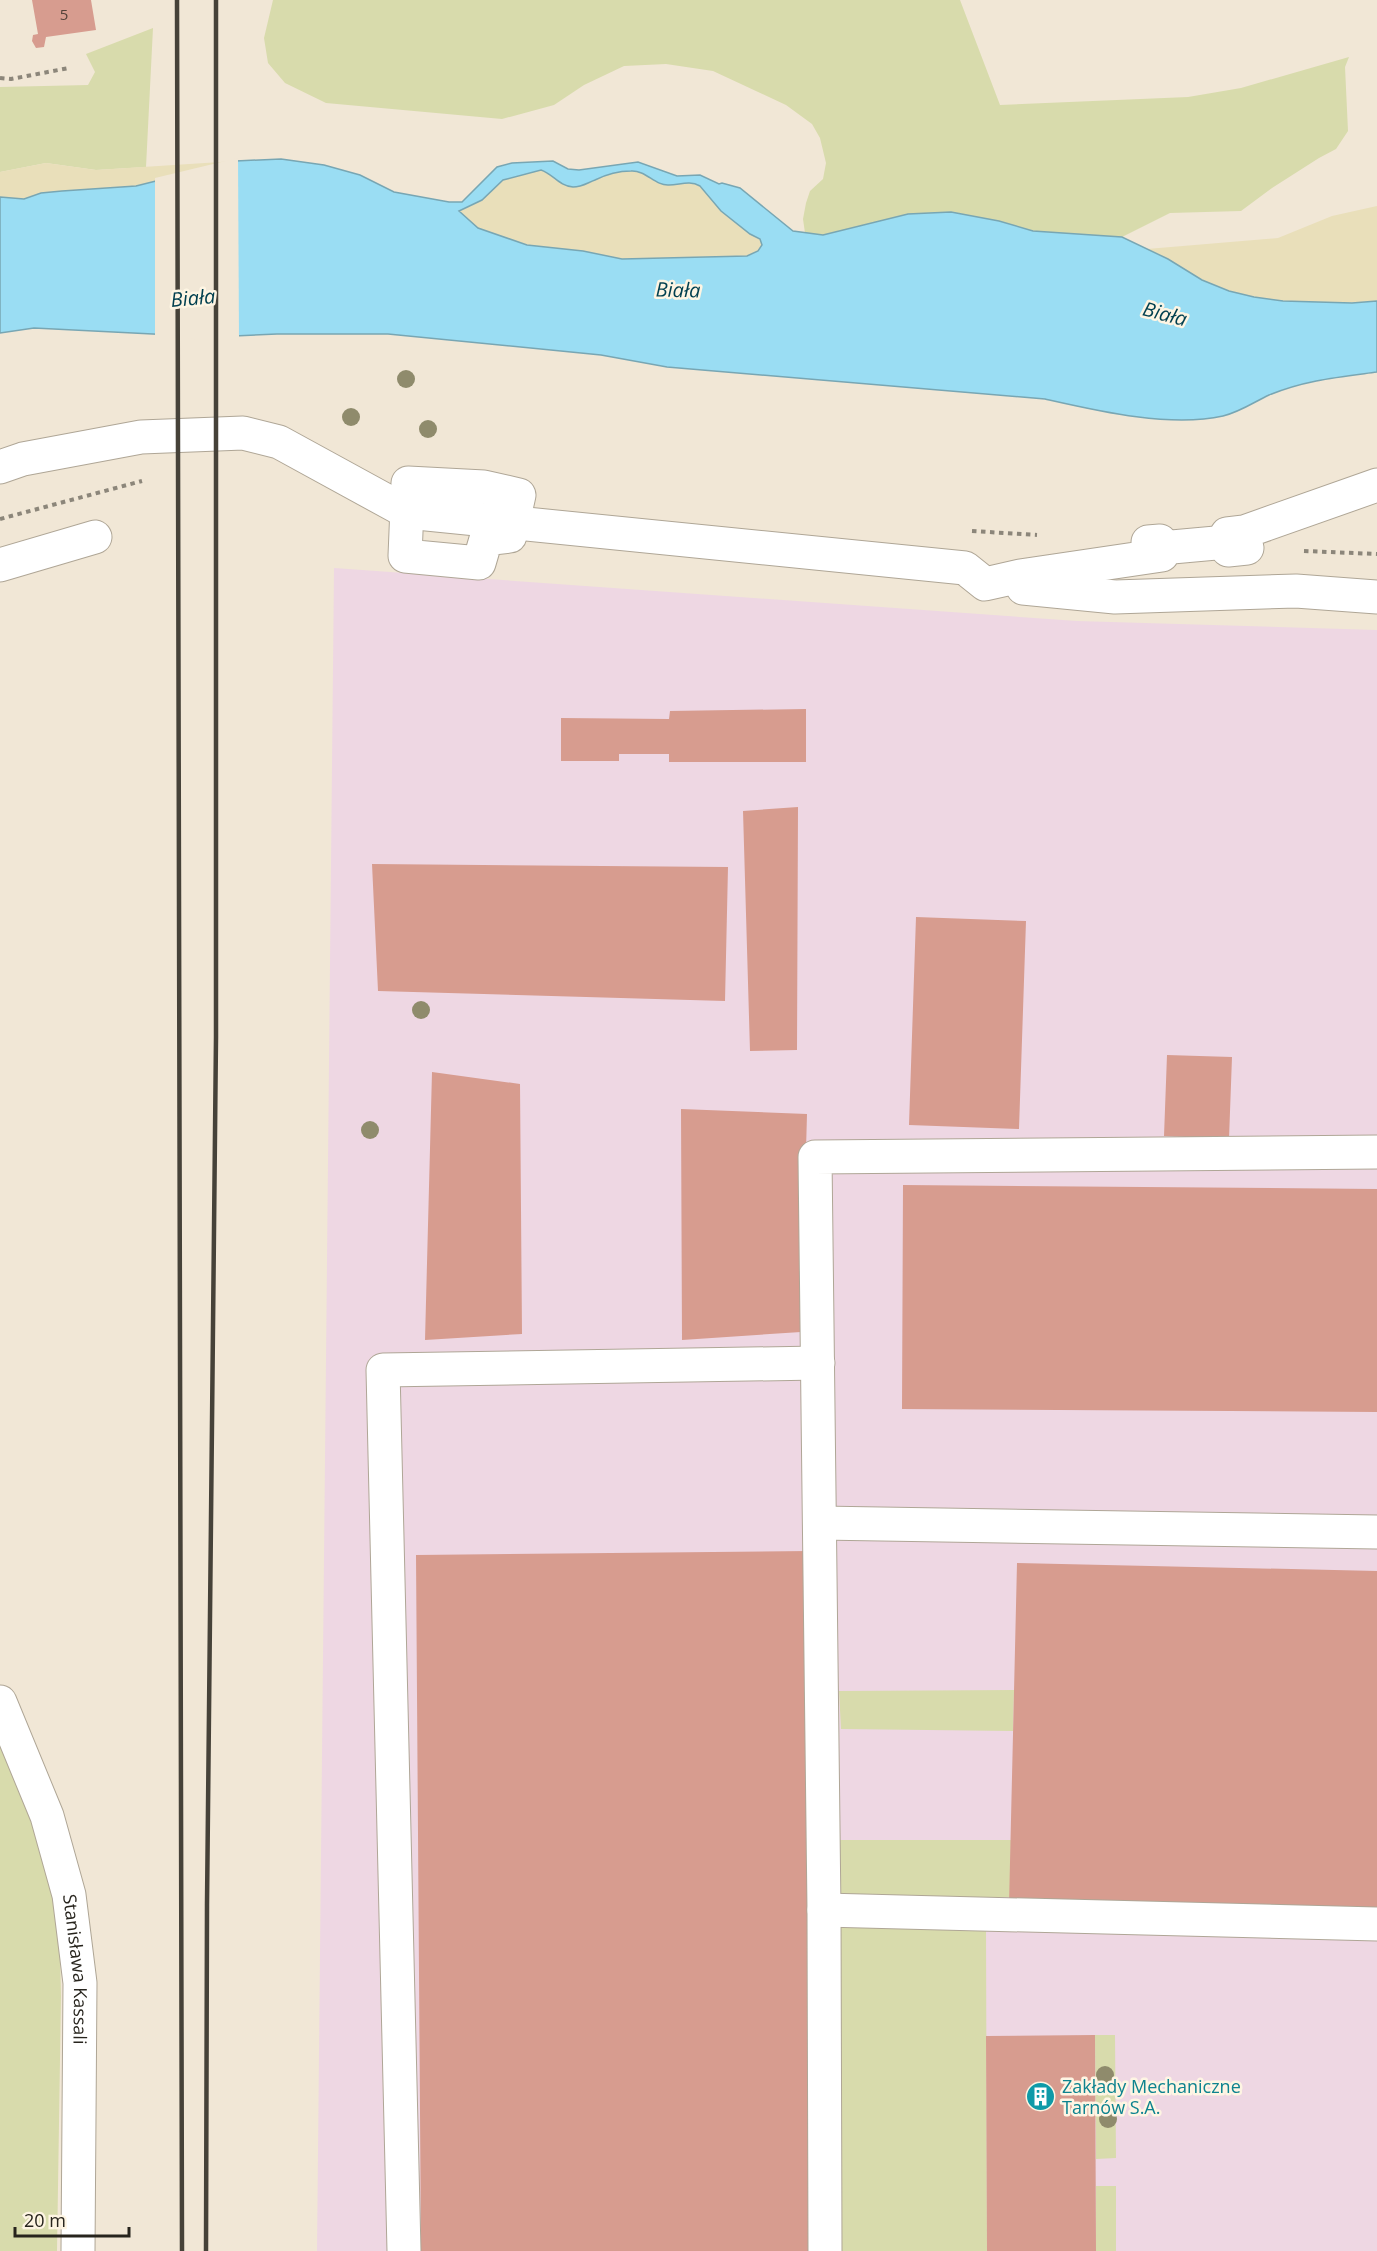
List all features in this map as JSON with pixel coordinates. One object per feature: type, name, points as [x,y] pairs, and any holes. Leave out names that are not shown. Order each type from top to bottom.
[{"type":"street","points":[[0,467],[23,459],[141,437],[243,433],[279,442],[406,512],[965,568],[985,584],[1114,597],[1296,591],[1377,597]]},
{"type":"street","points":[[1237,545],[1227,534],[1244,532],[1377,485]]},
{"type":"street","points":[[406,512],[405,556],[479,563],[486,539],[510,536],[513,524]]},
{"type":"street","points":[[0,565],[95,537]]},
{"type":"street","points":[[985,584],[1020,576],[1162,555],[1155,545],[1237,545]]},
{"type":"street","points":[[825,2251],[824,1910],[816,1156],[1377,1152]]},
{"type":"street","points":[[404,2251],[383,1370],[818,1363]]},
{"type":"street","points":[[820,1523],[1377,1532]]},
{"type":"street","name":"Stanisława Kassali","points":[[0,1702],[46,1816],[69,1895],[80,1983],[78,2251]]},
{"type":"street","points":[[824,1910],[1377,1924]]},
{"type":"path","points":[[0,78],[11,79],[69,68]]},
{"type":"path","points":[[0,519],[142,481]]},
{"type":"path","points":[[1237,545],[1377,554]]},
{"type":"shaded area","name":"Zakłady Mechaniczne Tarnów S.A.","points":[[334,568],[1077,621],[1377,630],[1377,2251],[317,2251]]},
{"type":"green space","points":[[273,0],[960,0],[1000,105],[1188,97],[1241,88],[1349,57],[1345,67],[1348,131],[1336,149],[1272,188],[1241,211],[1170,213],[1122,237],[1033,231],[999,221],[908,214],[823,235],[805,233],[803,219],[806,203],[810,191],[823,179],[826,163],[820,138],[812,124],[786,105],[713,71],[666,64],[624,66],[584,85],[554,105],[502,119],[326,103],[285,83],[268,63],[264,38]]},
{"type":"green space","points":[[153,28],[146,167],[96,170],[46,163],[0,172],[0,87],[88,85],[95,72],[86,54]]},
{"type":"green space","points":[[1014,1690],[1013,1731],[841,1729],[839,1691]]},
{"type":"green space","points":[[0,1735],[38,1829],[59,1909],[61,1996],[57,2251],[0,2251]]},
{"type":"green space","points":[[834,1840],[1011,1840],[1010,1897],[834,1897]]},
{"type":"green space","points":[[986,1922],[987,2251],[839,2251],[834,1924]]},
{"type":"green space","points":[[1095,2035],[1115,2035],[1116,2158],[1096,2159]]},
{"type":"green space","points":[[1096,2186],[1116,2186],[1116,2251],[1096,2251]]},
{"type":"sand","points":[[236,161],[136,186],[41,193],[24,199],[0,197],[0,172],[46,163],[96,170]]},
{"type":"sand","points":[[541,170],[549,173],[555,180],[584,185],[605,176],[628,171],[643,173],[664,185],[696,184],[721,211],[760,239],[762,245],[759,251],[747,256],[622,259],[583,251],[527,245],[478,228],[458,210],[482,200],[503,180]]},
{"type":"sand","points":[[1377,206],[1377,301],[1303,302],[1265,299],[1229,291],[1208,283],[1147,249],[1278,238],[1332,216]]},
{"type":"water","name":"Biała","points":[[281,159],[324,165],[360,175],[394,192],[449,202],[462,202],[497,167],[512,163],[553,161],[568,169],[579,170],[638,162],[677,176],[700,175],[719,184],[740,188],[793,231],[823,235],[908,214],[951,212],[999,221],[1033,231],[1122,237],[1168,259],[1202,280],[1229,291],[1283,301],[1352,303],[1377,301],[1377,372],[1296,386],[1269,395],[1223,416],[1180,420],[1134,416],[1045,399],[667,367],[601,355],[388,334],[277,334],[212,337],[34,328],[0,333],[0,197],[24,199],[41,193],[136,186],[236,161]],"holes":[[[541,170],[573,187],[582,186],[603,176],[631,171],[641,173],[664,185],[696,184],[721,211],[760,239],[762,245],[758,251],[747,256],[622,259],[583,251],[527,245],[478,228],[459,211],[482,200],[503,180]]]},
{"type":"pier","points":[[238,158],[239,339],[155,337],[155,178]]},
{"type":"building","points":[[32,0],[91,0],[96,30],[46,37],[44,47],[36,48],[32,41],[33,35],[38,34]]},
{"type":"building","points":[[806,709],[806,762],[669,762],[669,754],[619,754],[619,761],[561,761],[561,718],[669,719],[670,711]]},
{"type":"building","points":[[798,807],[797,1050],[750,1051],[743,811]]},
{"type":"building","points":[[372,864],[728,867],[725,1001],[378,991]]},
{"type":"building","points":[[916,917],[1026,921],[1019,1129],[909,1125]]},
{"type":"building","points":[[1167,1055],[1232,1057],[1229,1139],[1164,1136]]},
{"type":"building","points":[[432,1072],[520,1084],[522,1334],[425,1340]]},
{"type":"building","points":[[681,1109],[807,1114],[801,1332],[682,1340]]},
{"type":"building","points":[[903,1185],[1377,1189],[1377,1412],[902,1409]]},
{"type":"building","points":[[810,1551],[817,2251],[421,2251],[416,1555]]},
{"type":"building","points":[[1017,1563],[1377,1571],[1377,1913],[1009,1905]]},
{"type":"building","name":"Zakłady Mechaniczne Tarnów S.A.","points":[[1095,2035],[1096,2251],[987,2251],[986,2036]]},
{"type":"railway","points":[[177,0],[182,2251]]},
{"type":"railway","points":[[206,2251],[207,1905],[216,1037],[216,0]]},
{"type":"place","name":"Zakłady Mechaniczne Tarnów S.A.","points":[[1041,2097]]}]
